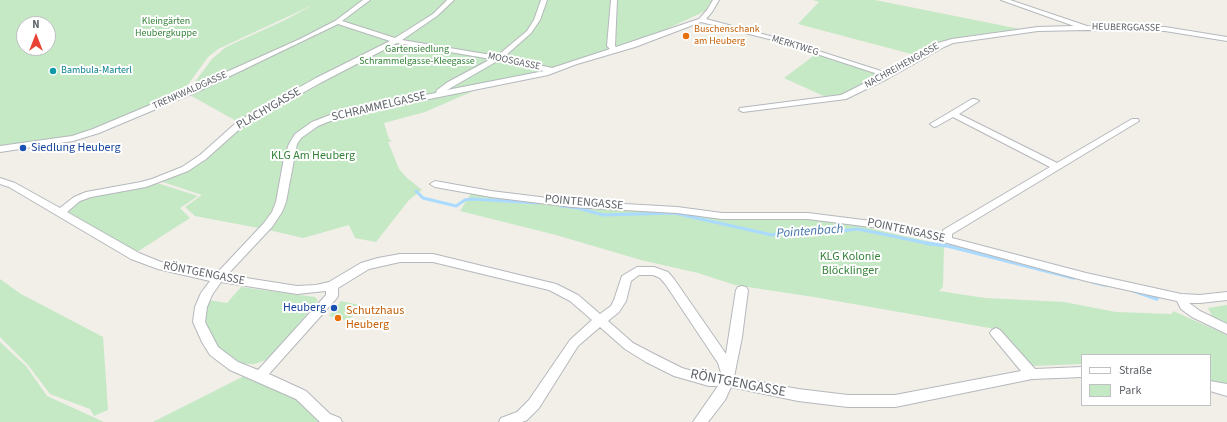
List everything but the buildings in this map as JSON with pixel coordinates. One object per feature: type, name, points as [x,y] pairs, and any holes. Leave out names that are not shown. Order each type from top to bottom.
[{"type":"street","name":"TRENKWALDGASSE","points":[[0,149],[73,138],[96,131],[258,61],[337,22],[367,0]]},
{"type":"street","name":"PLACHYGASSE","points":[[60,213],[77,199],[89,194],[155,182],[185,169],[202,157],[240,124],[319,80],[396,41],[435,15],[451,0]]},
{"type":"street","points":[[439,94],[446,87],[498,58],[529,32],[542,9],[544,0]]},
{"type":"street","points":[[614,0],[611,46],[614,50]]},
{"type":"street","points":[[701,20],[710,11],[716,0]]},
{"type":"street","name":"HEUBERGGASSE","points":[[1004,0],[1086,28],[1165,29],[1227,39]]},
{"type":"street","name":"SCHRAMMELGASSE","points":[[335,422],[325,418],[301,395],[234,366],[223,358],[214,351],[203,333],[199,322],[201,307],[207,293],[218,278],[273,218],[281,202],[293,144],[302,132],[320,122],[338,115],[545,73],[639,43],[701,20]]},
{"type":"street","name":"MERKTWEG","points":[[701,20],[779,40],[880,73],[889,73]]},
{"type":"street","name":"MOOSGASSE","points":[[337,22],[396,41],[498,58],[552,70]]},
{"type":"street","name":"NACHREIHENGASSE","points":[[743,110],[837,99],[884,77],[941,45],[952,41],[1038,29],[1086,28]]},
{"type":"street","points":[[934,124],[975,101]]},
{"type":"street","points":[[953,114],[1057,167]]},
{"type":"street","points":[[947,240],[947,232],[1135,121]]},
{"type":"street","name":"RÖNTGENGASSE","points":[[0,181],[12,185],[96,235],[145,260],[178,271],[297,290],[332,286],[365,266],[378,262],[400,258],[433,258],[552,287],[574,298],[629,346],[663,365],[709,381],[728,376],[798,396],[848,401],[895,401],[1032,374],[1081,372]]},
{"type":"street","name":"POINTENGASSE","points":[[435,184],[491,194],[572,204],[677,210],[722,216],[789,215],[843,220],[910,230],[1086,277],[1181,298],[1200,299],[1227,296]]},
{"type":"street","points":[[506,422],[522,416],[529,410],[574,343],[617,305],[626,279],[632,273],[643,270],[659,273],[670,282],[724,361],[728,376]]},
{"type":"street","points":[[260,376],[332,296],[332,286]]},
{"type":"street","points":[[700,422],[720,396],[728,376],[736,337],[742,290]]},
{"type":"street","points":[[1181,298],[1185,306],[1196,314],[1227,329]]},
{"type":"street","points":[[996,333],[1032,374]]},
{"type":"street","points":[[1211,386],[1227,390]]},
{"type":"green space","points":[[0,0],[712,0],[705,11],[652,36],[543,72],[468,87],[471,92],[425,112],[384,123],[389,139],[392,141],[388,142],[399,169],[422,190],[409,200],[376,242],[355,238],[349,225],[303,238],[195,216],[185,207],[202,195],[160,181],[189,169],[238,122],[188,94],[203,87],[194,83],[212,59],[226,47],[283,21],[315,4],[218,49],[208,57],[182,93],[96,129],[72,137],[0,148]]},
{"type":"green space","points":[[813,0],[875,0],[1020,29],[943,41],[915,55],[798,24],[819,2]]},
{"type":"green space","points":[[816,54],[880,76],[848,93],[828,98],[784,78]]},
{"type":"green space","points":[[157,183],[198,196],[180,208],[190,218],[137,252],[68,212],[70,208],[89,196]]},
{"type":"green space","name":"KLG Kolonie Blöcklinger","points":[[472,192],[520,199],[802,219],[856,225],[944,245],[943,287],[939,291],[985,298],[1064,302],[1116,312],[1172,314],[1173,311],[1227,335],[1227,385],[1211,381],[1211,354],[1081,354],[1081,364],[1032,366],[1001,330],[814,297],[735,285],[698,273],[641,260],[556,235],[460,211]]},
{"type":"green space","points":[[0,279],[21,294],[103,337],[108,410],[94,416],[90,409],[50,394],[28,365],[0,337]]},
{"type":"green space","points":[[241,287],[315,297],[318,300],[272,355],[266,360],[255,364],[243,364],[226,354],[215,344],[206,322],[205,316],[208,300],[227,303]]},
{"type":"green space","points":[[341,301],[359,305],[359,308],[348,321],[329,316]]},
{"type":"green space","points":[[1227,305],[1227,323],[1212,316],[1208,308]]},
{"type":"green space","points":[[0,342],[26,366],[47,396],[104,422],[0,422]]},
{"type":"green space","points":[[246,375],[293,397],[321,421],[153,422]]},
{"type":"waterway","name":"Pointenbach","points":[[416,191],[423,198],[456,206],[465,200],[472,199],[538,203]]},
{"type":"waterway","name":"Pointenbach","points":[[561,206],[578,208],[603,215],[674,213],[772,235],[783,232],[840,231],[858,229],[928,243]]},
{"type":"waterway","name":"Pointenbach","points":[[928,243],[948,246],[1074,278]]},
{"type":"waterway","name":"Pointenbach","points":[[1093,282],[1105,285]]},
{"type":"waterway","name":"Pointenbach","points":[[1134,291],[1157,299]]},
{"type":"place","name":"Buschenschank am Heuberg","points":[[686,36]]},
{"type":"place","name":"Bambula-Marterl","points":[[53,71]]},
{"type":"place","name":"Siedlung Heuberg","points":[[23,148]]},
{"type":"place","name":"Heuberg","points":[[334,308]]},
{"type":"place","name":"Schutzhaus Heuberg","points":[[338,318]]},
{"type":"park label","name":"Kleingärten Heubergkuppe","points":[[166,28]]},
{"type":"park label","name":"Gartensiedlung Schrammelgasse-Kleegasse","points":[[417,56]]},
{"type":"park label","name":"KLG Am Heuberg","points":[[313,156]]}]
